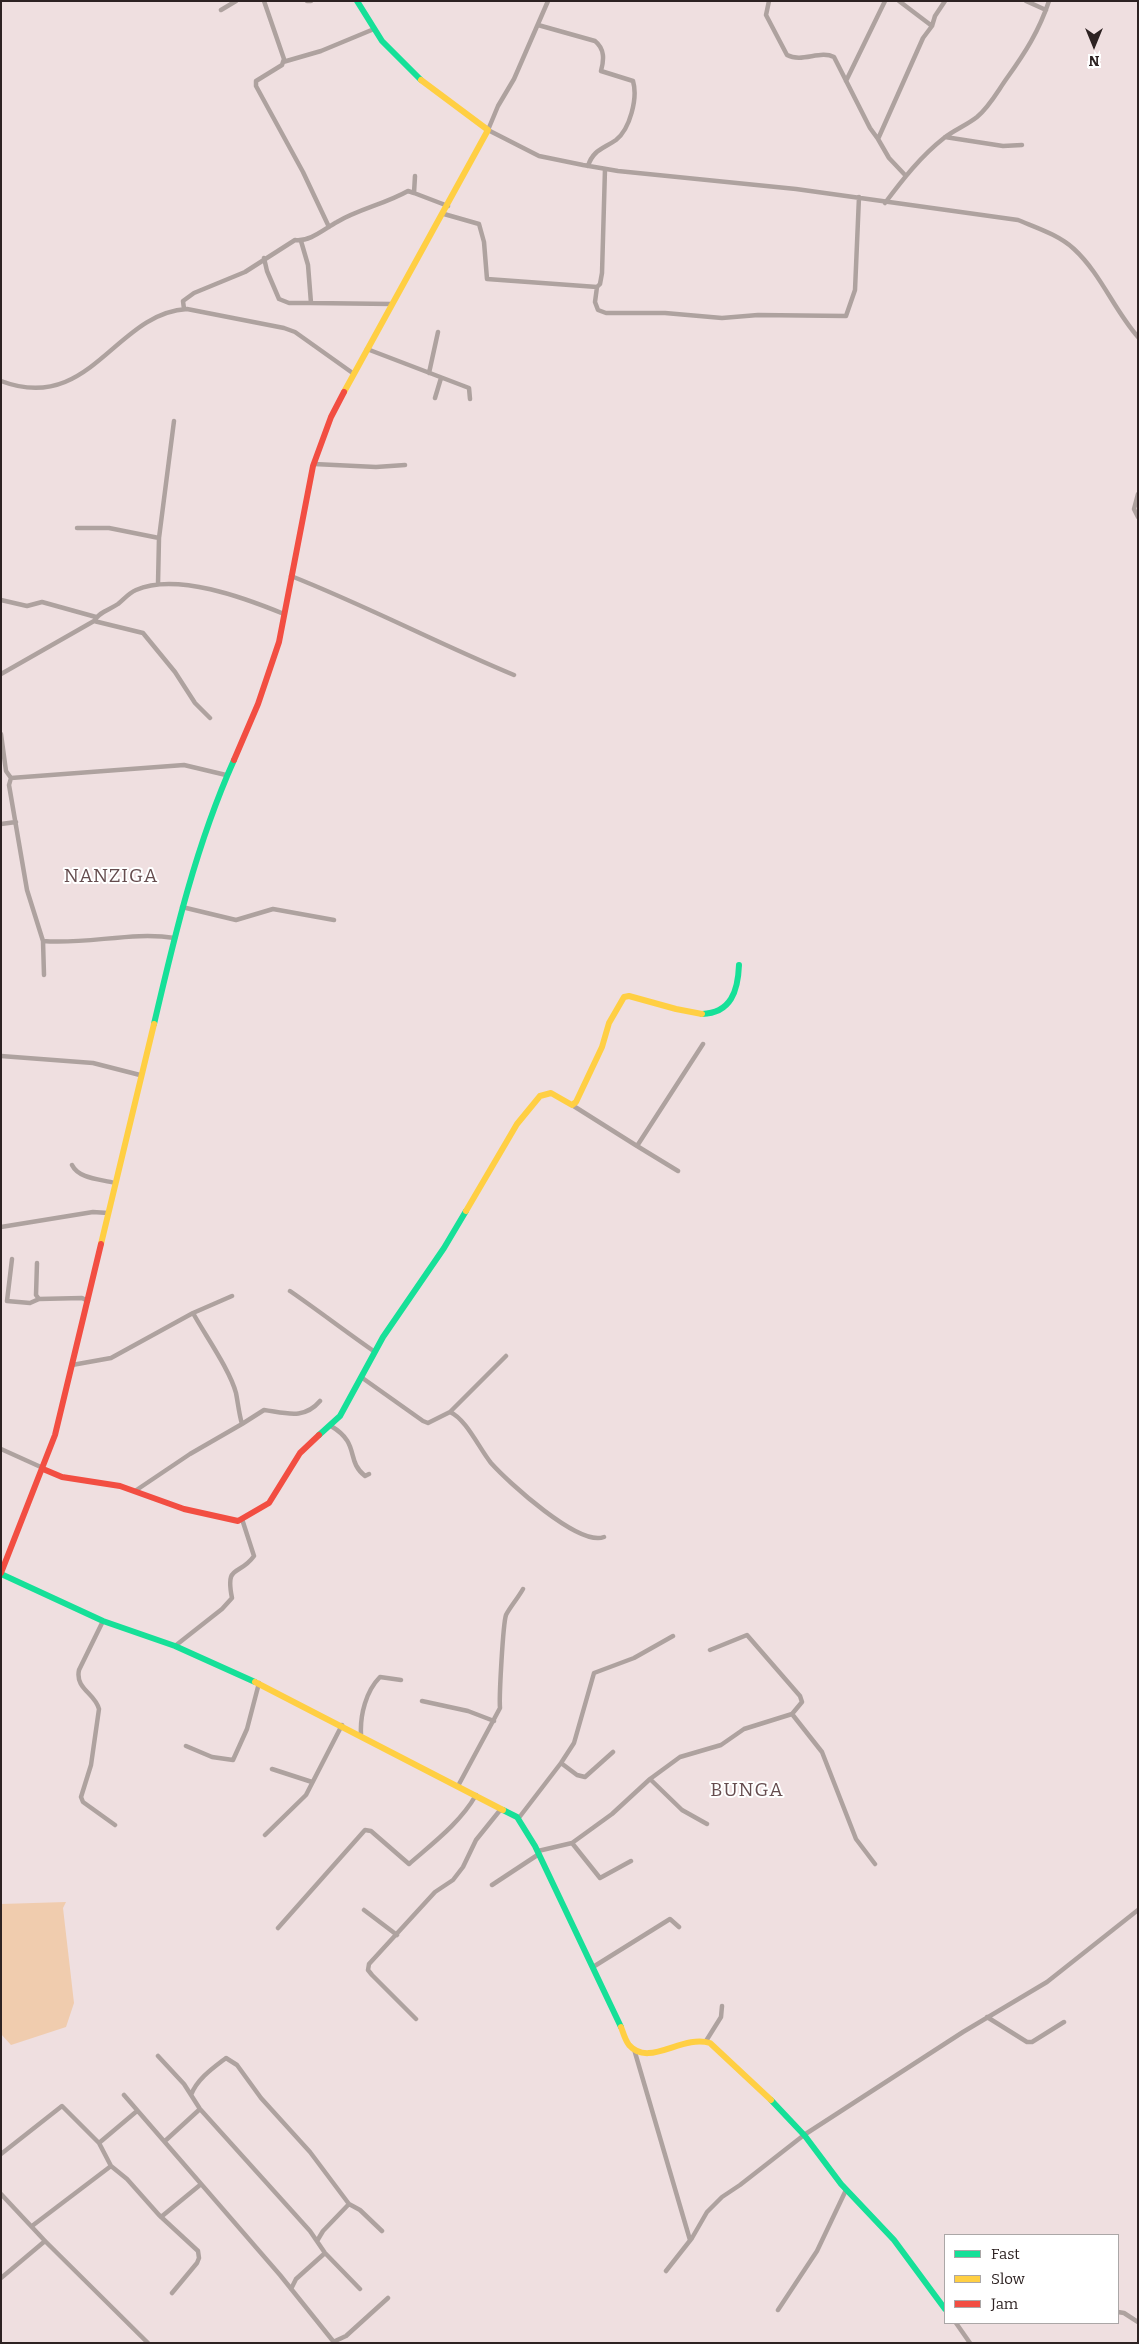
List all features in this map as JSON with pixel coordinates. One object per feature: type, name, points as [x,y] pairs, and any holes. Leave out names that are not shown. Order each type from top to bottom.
[{"type":"street","points":[[221,10],[236,1]]},
{"type":"street","points":[[264,1],[282,51],[283,62]]},
{"type":"street","points":[[357,1],[374,29],[402,64],[424,86],[488,130],[539,156],[605,169],[859,197],[885,203],[1018,220],[1059,239],[1074,249],[1097,277],[1128,326],[1138,337]]},
{"type":"street","points":[[548,1],[514,79],[498,106],[488,130],[444,214],[392,304],[331,417],[314,464],[279,642],[258,704],[226,775],[182,907],[140,1075],[55,1435],[1,1574],[103,1622],[175,1646],[259,1683],[361,1734],[518,1819],[539,1853],[626,2039],[634,2050],[690,2240]]},
{"type":"street","points":[[769,1],[766,15],[787,56],[806,58],[831,55],[834,57],[870,128],[889,158],[906,176]]},
{"type":"street","points":[[846,81],[885,1]]},
{"type":"street","points":[[899,1],[932,26]]},
{"type":"street","points":[[878,139],[922,38],[932,26],[935,16],[945,1]]},
{"type":"street","points":[[1026,1],[1046,10]]},
{"type":"street","points":[[885,203],[906,176],[945,137],[976,117],[993,100],[1024,55],[1049,1]]},
{"type":"street","points":[[538,25],[595,41],[600,45],[604,60],[600,71],[633,81],[635,89],[625,128],[616,140],[602,147],[591,156],[588,166]]},
{"type":"street","points":[[329,227],[303,172],[256,86],[256,81],[282,65],[283,62],[321,51],[374,29]]},
{"type":"street","points":[[945,137],[1003,146],[1022,145]]},
{"type":"street","points":[[605,169],[602,273],[600,284],[596,287],[595,302],[598,310],[606,313],[665,313],[722,318],[758,315],[846,316],[855,290],[859,197]]},
{"type":"street","points":[[414,192],[415,176]]},
{"type":"street","points":[[184,309],[183,301],[194,293],[245,272],[264,258],[295,240],[301,241],[353,213],[408,191],[448,206]]},
{"type":"street","points":[[444,214],[478,224],[484,242],[487,279],[596,287]]},
{"type":"street","points":[[301,241],[308,265],[311,303]]},
{"type":"street","points":[[264,258],[267,271],[280,299],[289,302],[311,303],[392,304]]},
{"type":"street","points":[[1,381],[31,389],[49,387],[68,381],[94,365],[157,316],[173,310],[184,309],[290,330],[354,374]]},
{"type":"street","points":[[429,373],[438,332]]},
{"type":"street","points":[[367,349],[469,388],[470,399]]},
{"type":"street","points":[[435,398],[441,378]]},
{"type":"street","points":[[158,584],[159,538],[174,421]]},
{"type":"street","points":[[314,464],[376,467],[405,466]]},
{"type":"street","points":[[1138,494],[1134,509],[1138,517]]},
{"type":"street","points":[[77,528],[109,528],[159,538]]},
{"type":"street","points":[[292,576],[368,607],[402,626],[514,675]]},
{"type":"street","points":[[1,674],[95,619],[135,590],[158,584],[181,584],[199,587],[284,614]]},
{"type":"street","points":[[1,600],[27,606],[42,602],[143,633],[174,672],[195,703],[210,718]]},
{"type":"street","points":[[1,734],[6,771],[11,778]]},
{"type":"street","points":[[11,778],[184,765],[226,775]]},
{"type":"street","points":[[11,778],[9,785],[27,890],[44,941],[44,974]]},
{"type":"street","points":[[1,824],[16,822]]},
{"type":"street","points":[[182,907],[236,920],[273,909],[334,920]]},
{"type":"street","points":[[44,941],[102,940],[158,935],[175,938]]},
{"type":"street","points":[[572,1105],[576,1102],[602,1047],[609,1023],[624,998],[629,996],[662,1006],[712,1014],[720,1011],[730,1000],[737,986],[739,965]]},
{"type":"street","points":[[637,1146],[703,1044]]},
{"type":"street","points":[[1,1056],[93,1063],[140,1075]]},
{"type":"street","points":[[1,1449],[62,1478],[120,1486],[184,1510],[238,1521],[270,1503],[300,1453],[340,1416],[375,1352],[444,1248],[517,1124],[540,1096],[551,1093],[678,1171]]},
{"type":"street","points":[[72,1165],[75,1172],[115,1183]]},
{"type":"street","points":[[1,1227],[93,1212],[108,1213]]},
{"type":"street","points":[[12,1259],[8,1301],[30,1303],[38,1300],[82,1298],[88,1301]]},
{"type":"street","points":[[38,1263],[36,1294],[38,1300]]},
{"type":"street","points":[[290,1291],[312,1308],[335,1321],[375,1352]]},
{"type":"street","points":[[72,1365],[111,1358],[193,1313],[232,1296]]},
{"type":"street","points":[[193,1313],[230,1379],[236,1395],[236,1403],[242,1424]]},
{"type":"street","points":[[361,1376],[428,1423],[450,1412],[506,1356]]},
{"type":"street","points":[[135,1491],[190,1454],[264,1410],[286,1415],[303,1414],[320,1401]]},
{"type":"street","points":[[450,1412],[457,1415],[473,1439],[508,1480],[578,1533],[593,1538],[604,1536]]},
{"type":"street","points":[[331,1426],[342,1433],[350,1443],[356,1469],[365,1476],[368,1474]]},
{"type":"street","points":[[175,1646],[227,1604],[232,1598],[228,1582],[234,1571],[250,1562],[254,1556],[242,1518]]},
{"type":"street","points":[[458,1786],[500,1708],[498,1695],[502,1680],[506,1616],[523,1590]]},
{"type":"street","points":[[103,1622],[79,1670],[78,1678],[82,1687],[98,1703],[99,1709],[91,1765],[81,1797],[83,1802],[115,1825]]},
{"type":"street","points":[[492,1885],[539,1853],[572,1843],[612,1814],[650,1779],[680,1757],[721,1745],[744,1729],[792,1714],[800,1706],[802,1699],[746,1634],[710,1650]]},
{"type":"street","points":[[518,1819],[561,1763],[578,1734],[594,1672],[634,1658],[673,1636]]},
{"type":"street","points":[[361,1734],[360,1723],[366,1700],[376,1681],[380,1677],[401,1680]]},
{"type":"street","points":[[186,1746],[212,1757],[233,1760],[248,1729],[259,1683]]},
{"type":"street","points":[[422,1701],[468,1711],[494,1721]]},
{"type":"street","points":[[792,1714],[822,1752],[856,1839],[875,1864]]},
{"type":"street","points":[[265,1835],[306,1795],[342,1725]]},
{"type":"street","points":[[561,1763],[577,1775],[585,1777],[613,1752]]},
{"type":"street","points":[[272,1769],[312,1782]]},
{"type":"street","points":[[650,1779],[682,1810],[707,1824]]},
{"type":"street","points":[[278,1928],[365,1830],[371,1830],[409,1864],[461,1817],[476,1795]]},
{"type":"street","points":[[416,2018],[368,1970],[368,1964],[435,1892],[453,1880],[464,1867],[476,1840],[501,1809]]},
{"type":"street","points":[[572,1843],[597,1878],[604,1877],[631,1861]]},
{"type":"street","points":[[364,1910],[396,1935]]},
{"type":"street","points":[[666,2271],[690,2240],[706,2212],[722,2197],[804,2135],[987,2017],[1046,1982],[1138,1910]]},
{"type":"street","points":[[593,1967],[670,1919],[679,1926]]},
{"type":"street","points":[[706,2041],[721,2018],[722,2006]]},
{"type":"street","points":[[987,2017],[1026,2042],[1032,2042],[1064,2022]]},
{"type":"street","points":[[634,2050],[638,2053],[652,2054],[699,2040],[706,2041],[724,2054],[741,2073],[779,2107],[804,2135],[846,2190],[900,2248],[922,2280],[944,2307]]},
{"type":"street","points":[[158,2056],[200,2108],[274,2189],[325,2253],[360,2289]]},
{"type":"street","points":[[191,2095],[193,2089],[208,2072],[226,2058],[237,2065],[261,2098],[310,2152],[349,2204],[360,2210],[382,2231]]},
{"type":"street","points":[[124,2095],[165,2141],[333,2342],[346,2336],[388,2298]]},
{"type":"street","points":[[1,2154],[62,2106],[99,2143],[111,2166],[127,2179],[161,2217],[198,2251],[199,2258],[197,2263],[172,2293]]},
{"type":"street","points":[[165,2141],[200,2108]]},
{"type":"street","points":[[99,2143],[137,2111]]},
{"type":"street","points":[[32,2226],[111,2166]]},
{"type":"street","points":[[161,2217],[200,2185]]},
{"type":"street","points":[[778,2310],[817,2251],[846,2190]]},
{"type":"street","points":[[1,2194],[45,2241],[148,2343]]},
{"type":"street","points":[[317,2241],[323,2231],[349,2204]]},
{"type":"street","points":[[1,2278],[45,2241]]},
{"type":"street","points":[[291,2290],[296,2279],[325,2253]]},
{"type":"street","points":[[1119,2312],[1124,2313],[1138,2322]]},
{"type":"street","points":[[957,2324],[970,2343]]},
{"type":"shaded area","points":[[66,1902],[63,1908],[74,2003],[66,2027],[11,2045],[1,2034],[1,1904]]},
{"type":"traffic: fast","points":[[357,1],[382,41],[421,80]]},
{"type":"traffic: fast","points":[[154,1024],[188,890],[208,824],[234,760]]},
{"type":"traffic: fast","points":[[702,1014],[720,1010],[731,999],[737,983],[739,965]]},
{"type":"traffic: fast","points":[[319,1435],[340,1416],[383,1337],[444,1248],[466,1211]]},
{"type":"traffic: fast","points":[[1,1574],[103,1621],[175,1646],[255,1682]]},
{"type":"traffic: fast","points":[[503,1810],[517,1817],[535,1846],[621,2027]]},
{"type":"traffic: fast","points":[[771,2100],[805,2136],[841,2184],[894,2240],[944,2308]]},
{"type":"traffic: slow","points":[[344,392],[488,130],[421,80]]},
{"type":"traffic: slow","points":[[466,1211],[517,1124],[540,1096],[551,1093],[572,1105],[576,1102],[602,1047],[609,1023],[624,997],[629,996],[702,1014]]},
{"type":"traffic: slow","points":[[101,1244],[154,1024]]},
{"type":"traffic: slow","points":[[255,1682],[503,1810]]},
{"type":"traffic: slow","points":[[621,2027],[629,2045],[637,2051],[646,2053],[699,2041],[710,2043],[771,2100]]},
{"type":"traffic: jam","points":[[234,760],[258,704],[279,642],[313,466],[331,417],[344,392]]},
{"type":"traffic: jam","points":[[1,1573],[55,1435],[101,1244]]},
{"type":"traffic: jam","points":[[43,1469],[62,1477],[120,1486],[184,1509],[238,1521],[269,1503],[300,1453],[319,1435]]},
{"type":"district","name":"NANZIGA","points":[[111,877]]},
{"type":"district","name":"BUNGA","points":[[747,1791]]}]
